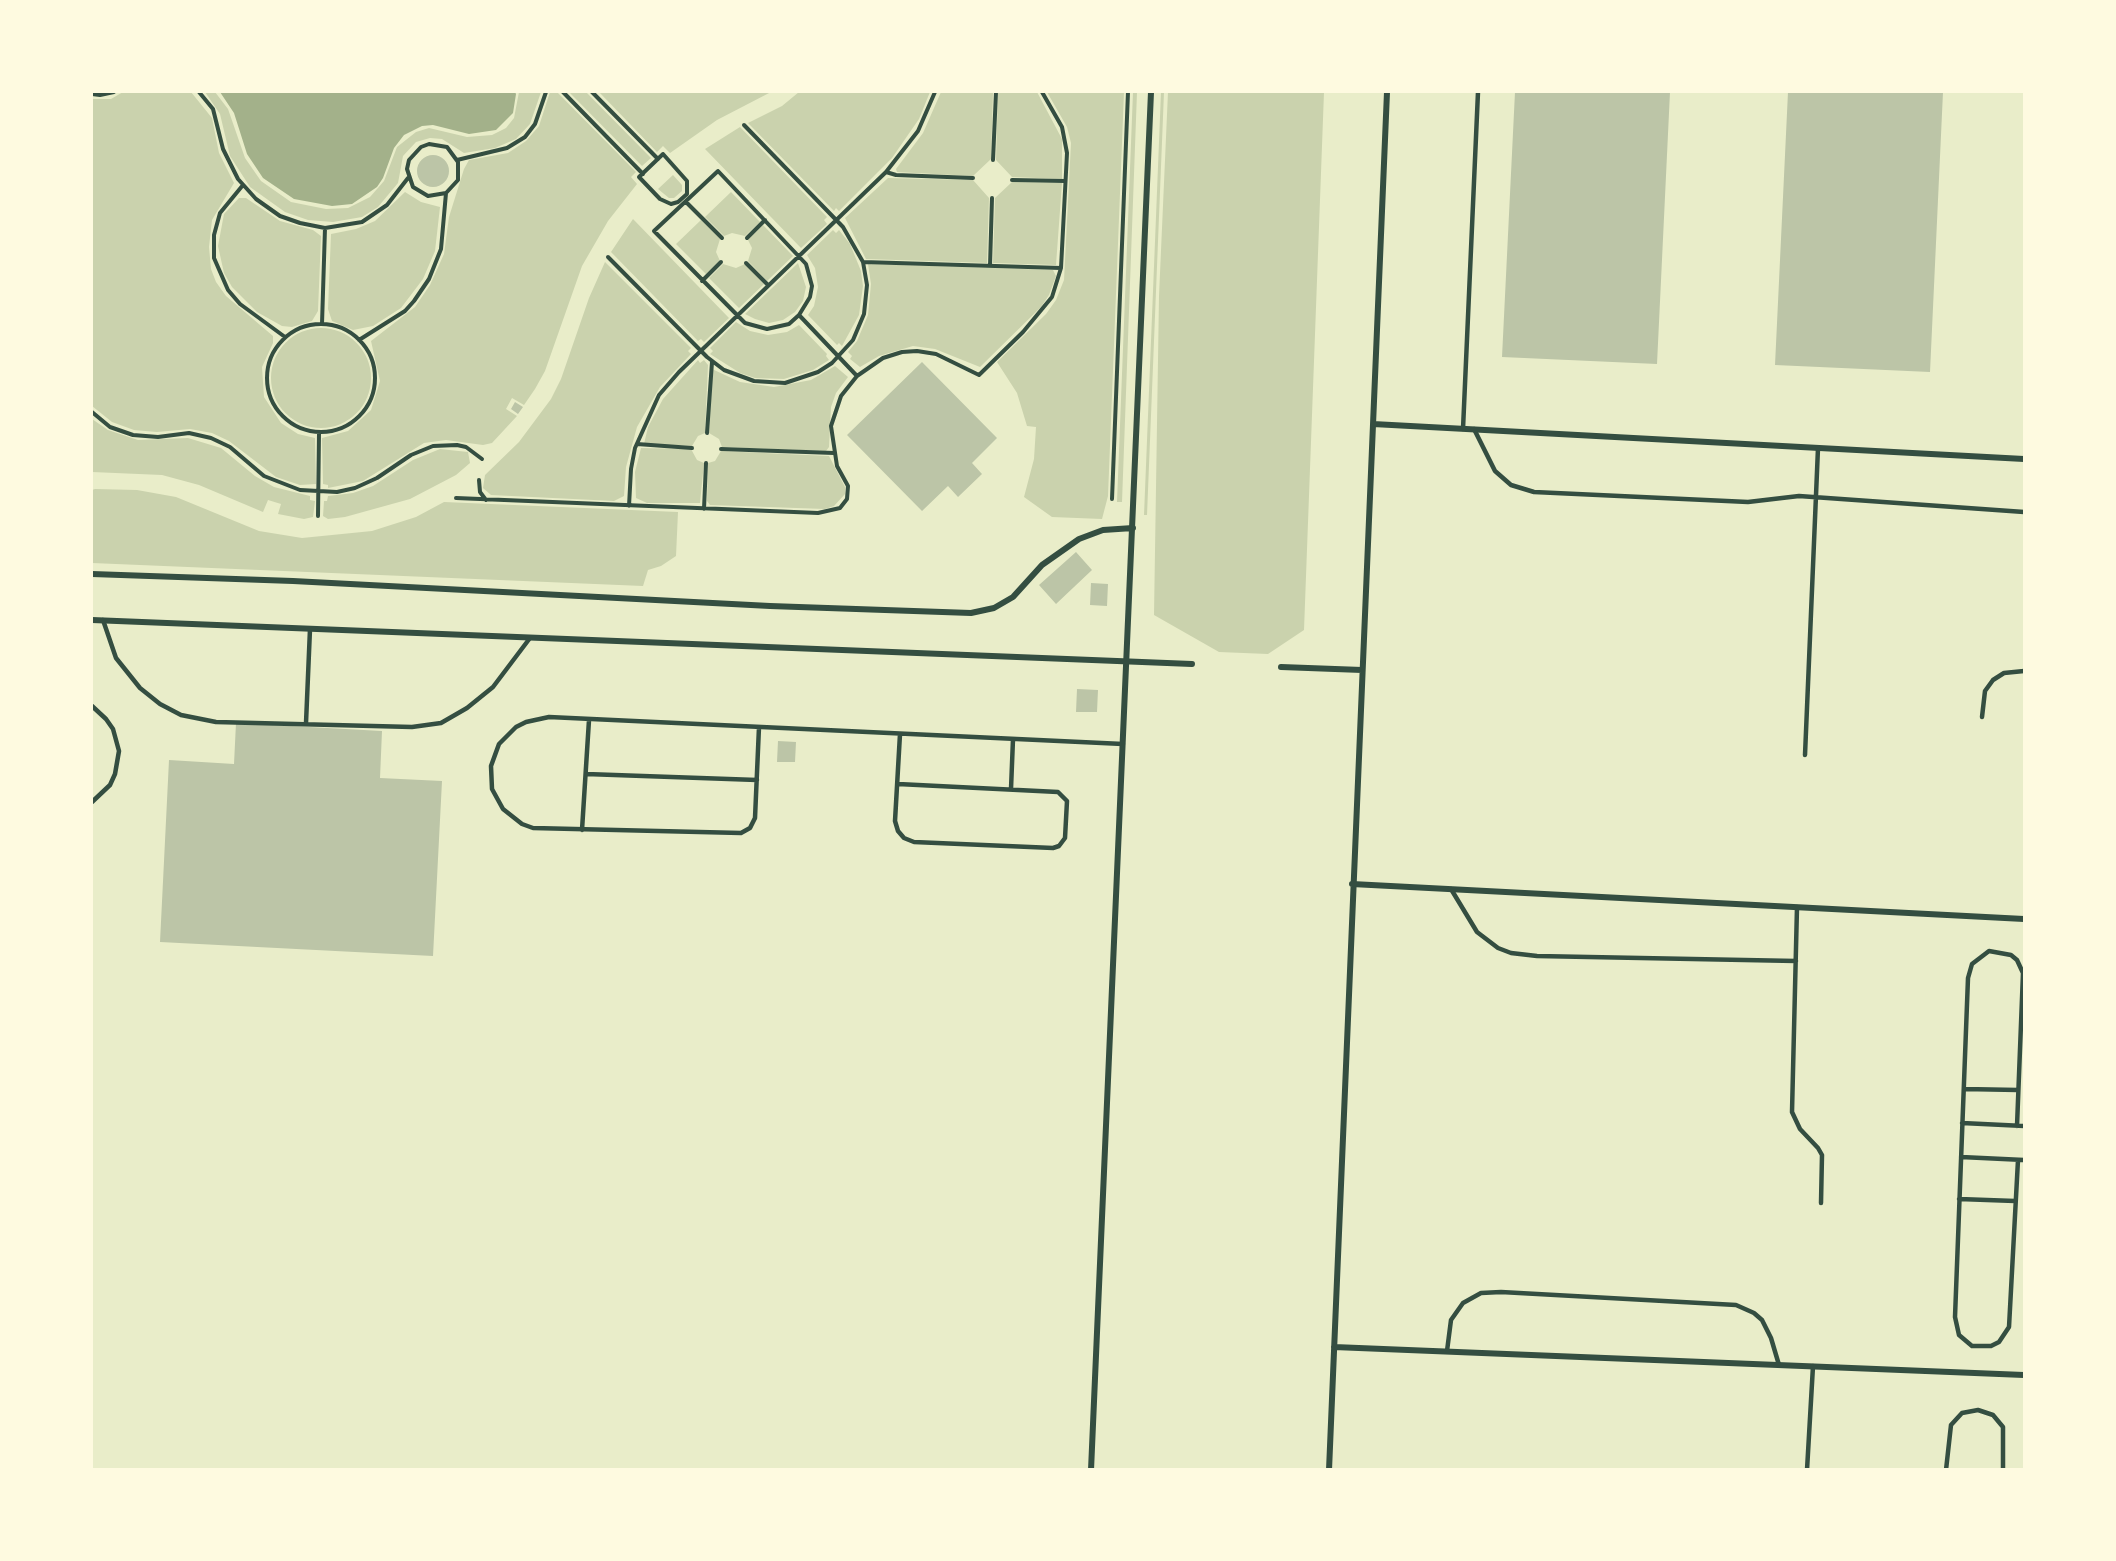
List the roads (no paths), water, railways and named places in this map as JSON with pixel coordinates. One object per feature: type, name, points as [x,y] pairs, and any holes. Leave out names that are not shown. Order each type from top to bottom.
[{"type":"street","points":[[1091,1470],[1151,92]]},
{"type":"street","points":[[1329,1470],[1387,92]]},
{"type":"street","points":[[1373,424],[2025,459]]},
{"type":"street","points":[[92,574],[317,582],[770,606],[971,613],[994,608],[1014,597],[1042,565],[1079,539],[1103,530],[1133,528]]},
{"type":"street","points":[[92,620],[1192,664]]},
{"type":"street","points":[[1281,667],[1362,670]]},
{"type":"street","points":[[1352,884],[2025,919]]},
{"type":"street","points":[[1334,1347],[2025,1375]]},
{"type":"lane","points":[[1463,429],[1478,92]]},
{"type":"lane","points":[[1474,429],[1496,471],[1511,485],[1522,490],[1748,502],[1799,496],[2025,512]]},
{"type":"lane","points":[[1805,754],[1818,448]]},
{"type":"lane","points":[[103,620],[111,646],[123,669],[145,693],[170,710],[204,721],[412,727],[441,723],[467,708],[493,687],[530,638]]},
{"type":"lane","points":[[306,723],[310,628]]},
{"type":"lane","points":[[1982,717],[1985,691],[1993,680],[2004,673],[2025,671]]},
{"type":"lane","points":[[92,706],[113,729],[119,751],[116,774],[110,785],[92,802]]},
{"type":"lane","points":[[759,728],[755,818],[750,828],[741,833],[533,828],[512,818],[503,810],[492,789],[491,765],[499,744],[516,727],[526,722],[549,717],[1123,744]]},
{"type":"lane","points":[[582,830],[589,720]]},
{"type":"lane","points":[[898,784],[1055,791],[1064,795],[1067,804],[1066,834],[1062,844],[1053,848],[909,841],[901,835],[896,826],[900,734]]},
{"type":"lane","points":[[1011,789],[1013,739]]},
{"type":"lane","points":[[586,774],[757,780]]},
{"type":"lane","points":[[1451,889],[1477,932],[1498,948],[1510,953],[1530,956],[1796,961]]},
{"type":"lane","points":[[1797,907],[1792,1112],[1800,1129],[1822,1155],[1821,1203]]},
{"type":"lane","points":[[2017,1126],[2023,973],[2017,960],[1997,950],[1983,953],[1972,964],[1969,971],[1959,1199],[1955,1326],[1965,1341],[1982,1348],[1999,1342],[2009,1328],[2018,1160]]},
{"type":"lane","points":[[1964,1089],[2018,1090]]},
{"type":"lane","points":[[1962,1123],[2025,1126]]},
{"type":"lane","points":[[1961,1157],[2025,1160]]},
{"type":"lane","points":[[1959,1199],[2015,1201]]},
{"type":"lane","points":[[1447,1351],[1451,1320],[1463,1303],[1481,1293],[1501,1292],[1736,1305],[1754,1313],[1762,1320],[1771,1338],[1779,1365]]},
{"type":"lane","points":[[1808,1470],[1813,1366]]},
{"type":"lane","points":[[1946,1470],[1951,1425],[1962,1413],[1978,1410],[1993,1415],[2003,1427],[2003,1470]]}]
